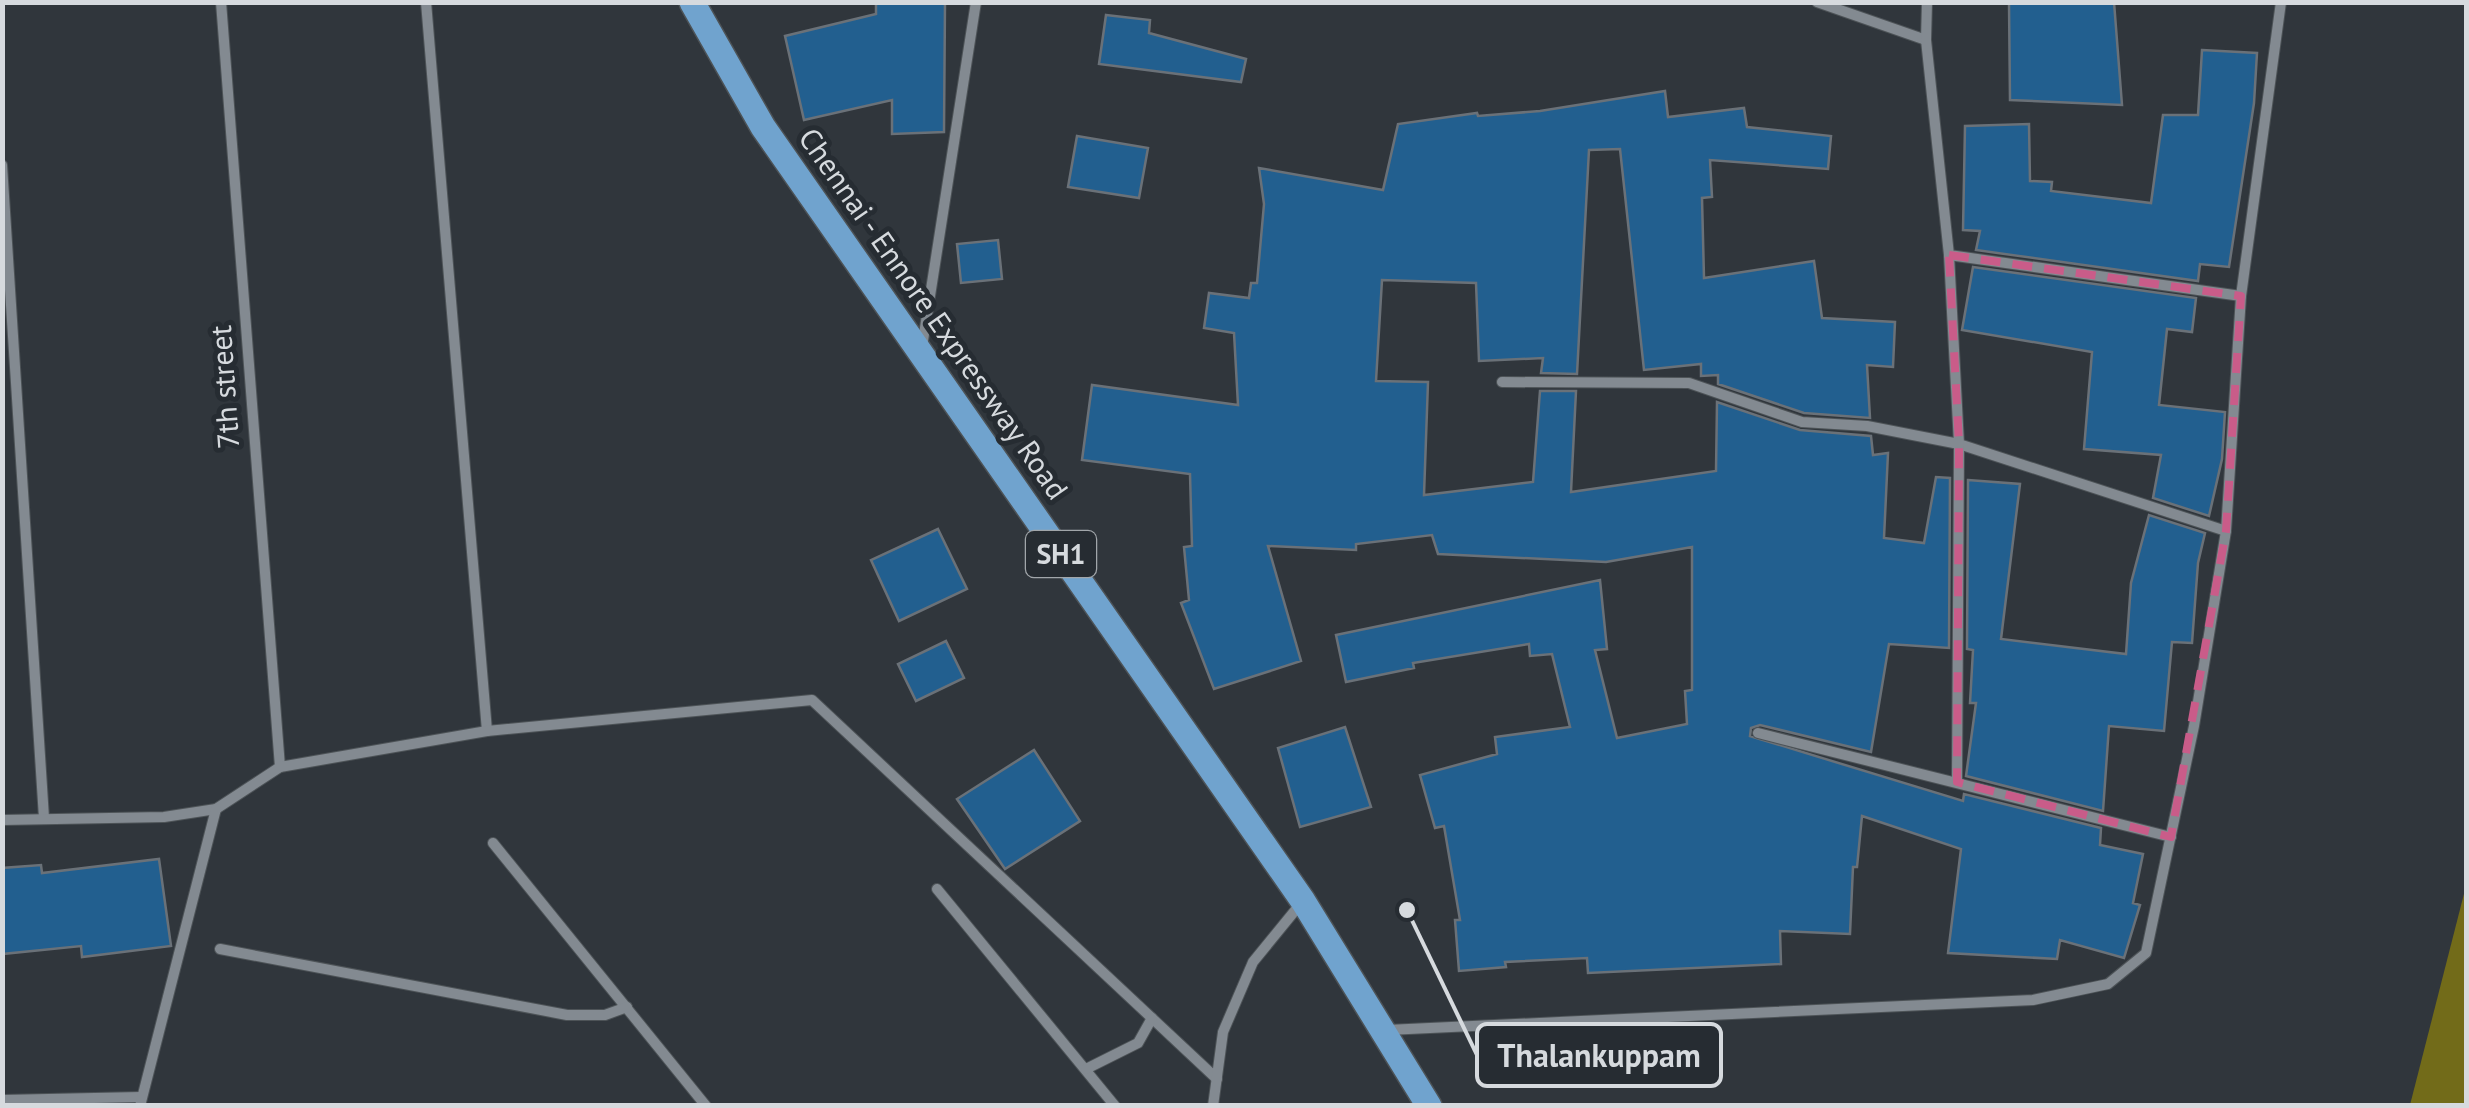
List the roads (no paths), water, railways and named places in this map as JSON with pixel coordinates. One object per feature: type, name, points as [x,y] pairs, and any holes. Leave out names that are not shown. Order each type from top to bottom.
[{"type":"main road","name":"Chennai - Ennore Expressway Road","points":[[692,2],[763,127],[1303,901],[1429,1106]]},
{"type":"street","name":"7th street","points":[[221,2],[280,767]]},
{"type":"street","points":[[426,2],[487,731]]},
{"type":"street","points":[[922,353],[976,2]]},
{"type":"street","points":[[1817,2],[1926,40]]},
{"type":"street","points":[[1927,2],[1926,40],[1949,255],[1959,444],[1958,782]]},
{"type":"street","points":[[1385,1030],[2033,1000],[2108,984],[2146,953],[2171,838],[2226,531],[2241,296],[2281,2]]},
{"type":"street","points":[[2,165],[44,818]]},
{"type":"street","points":[[1949,255],[2241,296]]},
{"type":"street","points":[[1502,382],[1689,382],[1802,422],[1867,426],[1959,444],[2226,531]]},
{"type":"street","points":[[2,820],[164,818],[216,808],[280,767],[487,731],[728,704],[812,700],[1217,1080]]},
{"type":"street","points":[[1758,732],[2171,838]]},
{"type":"street","points":[[2,1100],[141,1101],[216,808]]},
{"type":"street","points":[[493,843],[706,1106]]},
{"type":"street","points":[[937,889],[1115,1106]]},
{"type":"street","points":[[1213,1106],[1223,1032],[1253,962],[1303,901]]},
{"type":"street","points":[[220,950],[568,1015],[605,1015],[626,1006]]},
{"type":"street","points":[[1086,1069],[1138,1042],[1152,1018]]},
{"type":"place","name":"Thalankuppam","points":[[1407,910]]}]
